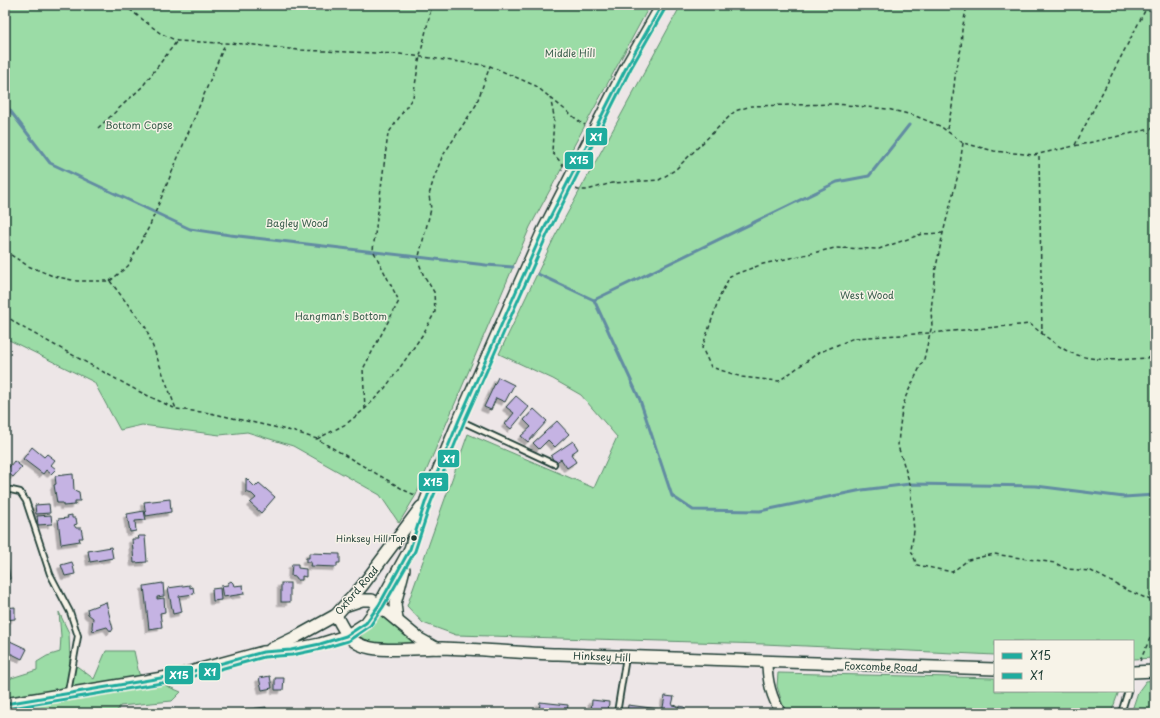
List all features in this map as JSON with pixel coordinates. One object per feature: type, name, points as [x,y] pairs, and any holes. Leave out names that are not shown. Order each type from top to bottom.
[{"type":"street","name":"Oxford Road","points":[[263,652],[291,650],[320,644],[346,636],[366,623],[379,605],[410,549],[417,532],[426,500],[459,420],[542,233],[627,66],[662,5]]},
{"type":"street","name":"Oxford Road","points":[[263,652],[298,636],[336,615],[346,605],[394,545],[426,500]]},
{"type":"street","name":"Oxford Road","points":[[397,620],[395,604],[410,549]]},
{"type":"street","points":[[346,605],[362,600],[372,600],[379,605]]},
{"type":"street","name":"Hinksey Hill","points":[[379,605],[418,638],[437,648]]},
{"type":"street","points":[[336,615],[346,636]]},
{"type":"street","name":"Hinksey Hill","points":[[346,636],[370,648],[382,649],[437,648],[500,652],[767,662]]},
{"type":"street","points":[[5,704],[179,675],[263,652]]},
{"type":"street","points":[[767,662],[767,675],[771,692],[781,713]]},
{"type":"street","name":"Foxcombe Road","points":[[767,662],[994,669]]},
{"type":"street","points":[[1134,674],[1155,672]]},
{"type":"lane","points":[[459,420],[554,464]]},
{"type":"lane","points":[[5,490],[20,492],[26,501],[50,574],[70,612],[78,636],[67,694]]},
{"type":"lane","points":[[616,713],[626,657]]},
{"type":"lane","points":[[1121,713],[1128,692]]},
{"type":"path","points":[[124,5],[160,33],[177,41],[246,44],[298,50],[400,54],[490,66],[536,86],[585,125]]},
{"type":"path","points":[[365,410],[363,369],[399,301],[373,250],[388,134],[413,97],[420,56],[432,5]]},
{"type":"path","points":[[946,130],[952,107],[956,67],[967,5]]},
{"type":"path","points":[[1074,146],[1148,5]]},
{"type":"path","points":[[98,128],[142,87],[177,41]]},
{"type":"path","points":[[5,252],[28,266],[53,276],[77,281],[110,281],[128,266],[150,225],[226,44]]},
{"type":"path","points":[[317,439],[346,424],[365,410],[385,388],[401,366],[423,334],[435,312],[434,292],[423,274],[418,260],[432,209],[429,195],[442,157],[476,105],[490,66]]},
{"type":"path","points":[[550,97],[554,116],[552,152],[563,165],[558,180],[578,190],[587,190],[612,182],[659,180],[676,170],[735,111],[751,106],[836,104],[887,109],[913,115],[946,130],[963,143],[994,151],[1039,155],[1155,128]]},
{"type":"path","points":[[963,143],[959,172],[943,233],[935,272],[931,311],[932,326],[924,359],[906,396],[902,410],[898,446],[910,484],[914,531],[911,550],[917,565],[952,572],[968,560],[994,554],[1055,563],[1067,569],[1091,571],[1127,590],[1155,602]]},
{"type":"path","points":[[1039,155],[1042,334]]},
{"type":"path","points":[[943,233],[922,234],[879,249],[835,248],[763,264],[730,276],[720,296],[702,348],[711,367],[742,377],[779,381],[818,352],[854,338],[1030,324],[1063,349],[1089,359],[1138,359],[1155,357]]},
{"type":"path","points":[[110,281],[146,328],[176,409]]},
{"type":"path","points":[[5,314],[20,326],[99,368],[138,391],[176,409],[210,413],[292,431],[317,439],[406,491],[426,500]]},
{"type":"path","points":[[1134,674],[1155,627]]},
{"type":"green space","name":"Hangman's Bottom","points":[[5,5],[650,5],[530,227],[416,495],[399,523],[380,495],[293,446],[247,432],[220,435],[142,425],[120,430],[94,382],[5,338]]},
{"type":"green space","name":"West Wood","points":[[681,5],[1155,5],[1155,658],[1134,659],[1134,640],[994,640],[994,655],[764,644],[456,635],[423,623],[407,606],[468,434],[594,488],[617,437],[581,395],[553,379],[499,354],[555,236]]},
{"type":"green space","points":[[59,612],[69,633],[70,661],[94,679],[106,651],[134,651],[139,674],[181,692],[172,701],[120,706],[116,713],[47,713],[31,708],[5,710],[5,680],[37,670],[37,662],[47,656],[60,652],[61,636]]},
{"type":"green space","points":[[382,614],[413,639],[413,644],[376,644],[360,637]]},
{"type":"green space","points":[[778,673],[994,678],[994,692],[1119,692],[1111,713],[785,713],[777,686]]},
{"type":"green space","points":[[1155,680],[1155,713],[1131,713],[1138,692],[1146,681]]},
{"type":"building","points":[[498,377],[514,385],[505,402],[496,398],[491,410],[484,407]]},
{"type":"building","points":[[516,396],[529,407],[511,429],[505,424],[514,413],[506,407]]},
{"type":"building","points":[[534,409],[547,421],[528,442],[521,436],[531,427],[524,420]]},
{"type":"building","points":[[557,421],[569,434],[555,447],[548,440],[539,449],[533,443]]},
{"type":"building","points":[[573,441],[578,449],[571,454],[576,462],[567,468],[561,459],[555,463],[551,456]]},
{"type":"building","points":[[32,447],[44,457],[47,454],[55,460],[51,465],[56,469],[51,474],[46,470],[43,474],[23,459]]},
{"type":"building","points":[[14,461],[22,467],[13,477],[6,471]]},
{"type":"building","points":[[73,474],[74,490],[79,492],[80,501],[75,501],[75,505],[63,506],[63,503],[57,503],[54,485],[56,484],[55,476]]},
{"type":"building","points":[[246,478],[255,487],[259,483],[275,497],[261,513],[250,503],[256,498],[252,494],[246,492]]},
{"type":"building","points":[[170,499],[171,512],[146,516],[144,502]]},
{"type":"building","points":[[49,504],[50,513],[36,514],[35,505]]},
{"type":"building","points":[[144,511],[146,520],[135,521],[136,531],[130,532],[127,514]]},
{"type":"building","points":[[51,515],[52,524],[38,525],[37,516]]},
{"type":"building","points":[[72,515],[72,518],[76,518],[77,524],[74,525],[76,528],[81,528],[83,538],[79,538],[80,541],[61,544],[58,519],[68,518],[67,516]]},
{"type":"building","points":[[138,536],[145,536],[147,562],[134,563],[132,539],[139,539]]},
{"type":"building","points":[[111,547],[113,558],[90,562],[88,551]]},
{"type":"building","points":[[5,551],[10,579],[5,580]]},
{"type":"building","points":[[309,553],[340,554],[340,563],[337,563],[337,567],[310,566],[311,562],[306,562],[306,558],[309,558]]},
{"type":"building","points":[[72,562],[75,574],[65,576],[61,565]]},
{"type":"building","points":[[292,564],[298,564],[298,568],[306,569],[306,577],[302,576],[302,580],[297,580],[297,578],[291,576]]},
{"type":"building","points":[[231,581],[234,586],[243,585],[244,594],[223,597],[221,586],[228,585]]},
{"type":"building","points":[[163,583],[164,596],[157,597],[157,599],[164,598],[165,612],[160,613],[162,627],[149,629],[144,586]]},
{"type":"building","points":[[281,583],[290,583],[290,602],[281,602]]},
{"type":"building","points":[[190,585],[190,588],[193,587],[194,594],[179,596],[182,612],[173,614],[168,588]]},
{"type":"building","points":[[220,588],[221,600],[213,601],[212,589]]},
{"type":"building","points":[[106,602],[113,629],[111,632],[107,627],[93,631],[93,618],[88,614],[87,609]]},
{"type":"building","points":[[15,607],[15,619],[5,620],[5,608]]},
{"type":"building","points":[[5,624],[10,641],[27,649],[22,659],[12,654],[5,654]]},
{"type":"building","points":[[270,676],[272,688],[262,690],[259,678]]},
{"type":"building","points":[[275,678],[284,678],[283,690],[275,690]]},
{"type":"building","points":[[665,696],[674,697],[672,705],[677,706],[676,713],[662,713]]},
{"type":"building","points":[[592,700],[609,702],[608,713],[591,712]]},
{"type":"building","points":[[540,702],[568,705],[567,713],[539,713]]},
{"type":"building","points":[[628,705],[659,709],[658,713],[627,713]]},
{"type":"building","points":[[679,706],[685,707],[684,713],[678,713]]},
{"type":"building","points":[[266,707],[266,709],[257,710],[257,713],[241,713],[241,710]]},
{"type":"waterway","points":[[5,104],[50,163],[190,229],[230,235],[513,267]]},
{"type":"waterway","points":[[538,274],[594,300],[837,182],[869,176],[909,125]]},
{"type":"waterway","points":[[594,300],[640,400],[672,496],[693,510],[760,511],[862,490],[910,484],[1036,486],[1124,497],[1155,495]]},
{"type":"transit line","name":"X15","points":[[5,704],[179,675],[263,652],[291,650],[320,644],[346,636],[366,623],[379,605],[410,549],[426,500],[459,420],[542,233],[627,66],[662,5]]},
{"type":"transit line","name":"X1","points":[[6,709],[180,680],[264,657],[292,655],[321,649],[348,641],[370,626],[383,607],[415,551],[431,502],[464,422],[547,235],[631,68],[666,7]]},
{"type":"place","name":"Hinksey Hill Top","points":[[414,538]]},
{"type":"park label","name":"Middle Hill","points":[[570,52]]},
{"type":"park label","name":"Bottom Copse","points":[[139,124]]},
{"type":"park label","name":"Bagley Wood","points":[[297,222]]}]
